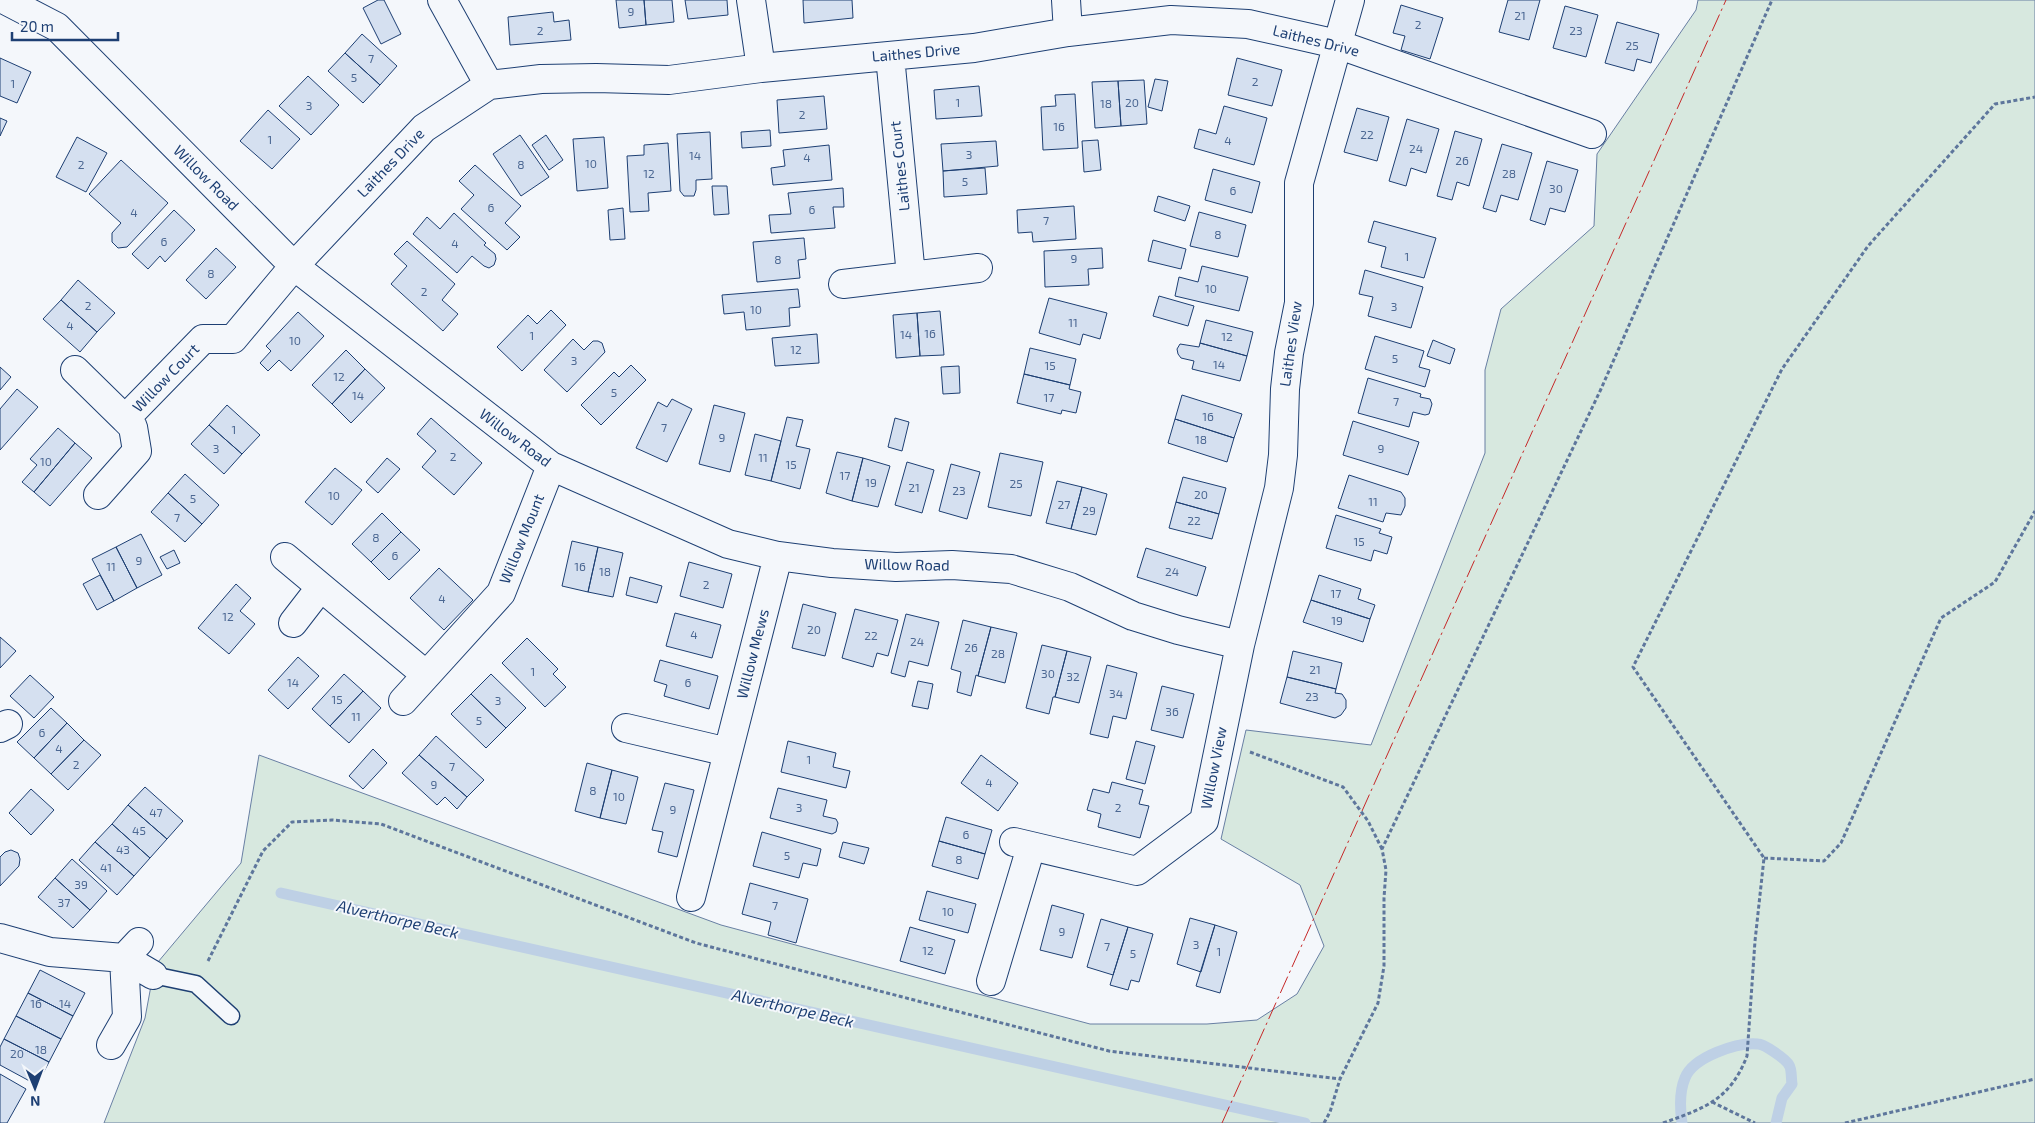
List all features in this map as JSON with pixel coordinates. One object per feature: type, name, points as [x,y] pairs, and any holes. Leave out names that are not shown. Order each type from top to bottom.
[{"type":"street","name":"Willow Road","points":[[5,0],[57,27],[294,266],[551,466],[728,544],[778,556],[832,562],[896,567],[952,565],[1011,570],[1070,587],[1133,616],[1151,622],[1240,645]]},
{"type":"street","points":[[442,0],[489,85]]},
{"type":"street","points":[[751,0],[761,68]]},
{"type":"street","points":[[1066,0],[1068,32]]},
{"type":"street","name":"Laithes View","points":[[1240,645],[1279,488],[1283,455],[1285,389],[1289,353],[1299,304],[1299,183],[1350,0]]},
{"type":"street","name":"Laithes Drive","points":[[294,266],[424,128],[489,85],[541,79],[669,80],[761,68],[974,48],[1068,32],[1171,20],[1248,24],[1337,44],[1592,134]]},
{"type":"street","name":"Laithes Court","points":[[890,56],[911,276]]},
{"type":"street","name":"Willow Court","points":[[125,419],[203,339],[233,339],[294,266]]},
{"type":"street","points":[[843,284],[978,268]]},
{"type":"street","name":"Willow Court","points":[[74,370],[133,427],[137,451],[98,495]]},
{"type":"street","name":"Willow Mount","points":[[404,701],[426,674],[501,593],[551,466]]},
{"type":"street","name":"Willow Mews","points":[[691,897],[778,556]]},
{"type":"street","points":[[285,557],[320,588],[426,674]]},
{"type":"street","points":[[293,623],[320,588]]},
{"type":"street","name":"Willow View","points":[[992,981],[1022,844],[1137,872],[1204,821],[1240,645]]},
{"type":"street","points":[[626,728],[728,752]]},
{"type":"street","points":[[0,938],[50,952],[131,950]]},
{"type":"street","points":[[131,950],[153,975]]},
{"type":"street","points":[[111,1045],[127,1017],[131,950]]},
{"type":"lane","points":[[153,975],[196,984],[231,1016]]},
{"type":"path","points":[[1382,849],[1601,389],[1772,0]]},
{"type":"path","points":[[1665,1122],[1693,1113],[1712,1102],[1730,1087],[1740,1074],[1747,1056],[1755,941],[1764,858],[1633,667],[1782,369],[1868,246],[1994,104],[2035,98]]},
{"type":"path","points":[[1764,858],[1824,861],[1841,843],[1941,618],[1995,582],[2035,511]]},
{"type":"path","points":[[1220,740],[1343,787],[1368,821],[1382,849],[1386,870],[1384,966],[1378,1003],[1340,1079],[1330,1112],[1324,1123]]},
{"type":"path","points":[[196,984],[263,851],[292,822],[332,820],[381,824],[696,943],[1109,1051],[1340,1079]]},
{"type":"path","points":[[1845,1123],[2035,1079]]},
{"type":"path","points":[[1712,1102],[1755,1123]]},
{"type":"shaded area","points":[[1698,0],[2035,0],[2035,1123],[104,1123],[145,1018],[153,975],[158,962],[241,863],[259,755],[721,925],[1090,1024],[1207,1024],[1257,1020],[1297,994],[1324,946],[1300,885],[1221,839],[1246,730],[1371,745],[1485,453],[1485,370],[1501,309],[1594,226],[1597,154],[1696,10]]},
{"type":"building","points":[[378,0],[384,0],[401,34],[381,44],[363,8]]},
{"type":"building","points":[[616,0],[644,0],[646,25],[619,28]]},
{"type":"building","points":[[644,0],[672,0],[674,22],[646,25]]},
{"type":"building","points":[[685,0],[727,0],[728,15],[688,19]]},
{"type":"building","points":[[803,0],[852,0],[853,18],[804,23]]},
{"type":"building","points":[[1508,0],[1540,0],[1529,40],[1499,32]]},
{"type":"building","points":[[1401,5],[1443,18],[1430,59],[1401,50],[1405,36],[1393,33]]},
{"type":"building","points":[[1565,6],[1598,15],[1586,57],[1553,48]]},
{"type":"building","points":[[553,12],[554,22],[569,20],[571,40],[510,45],[508,17]]},
{"type":"building","points":[[1617,22],[1659,34],[1651,63],[1637,59],[1634,71],[1605,63]]},
{"type":"building","points":[[362,34],[397,66],[380,85],[345,53]]},
{"type":"building","points":[[345,53],[380,85],[363,103],[328,71]]},
{"type":"building","points":[[0,58],[31,72],[17,103],[0,96]]},
{"type":"building","points":[[1237,58],[1282,70],[1272,106],[1228,95]]},
{"type":"building","points":[[308,76],[339,105],[311,135],[279,106]]},
{"type":"building","points":[[1155,79],[1168,81],[1162,111],[1148,107]]},
{"type":"building","points":[[1144,80],[1147,124],[1121,126],[1118,81]]},
{"type":"building","points":[[1118,81],[1121,126],[1095,128],[1092,82]]},
{"type":"building","points":[[979,86],[982,116],[936,119],[934,90]]},
{"type":"building","points":[[1075,94],[1078,148],[1043,150],[1041,107],[1056,106],[1055,95]]},
{"type":"building","points":[[824,96],[827,129],[779,133],[777,100]]},
{"type":"building","points":[[1224,106],[1267,118],[1254,165],[1194,148],[1199,129],[1216,134]]},
{"type":"building","points":[[1357,108],[1389,117],[1377,161],[1344,152]]},
{"type":"building","points":[[268,110],[300,139],[272,169],[240,141]]},
{"type":"building","points":[[0,118],[7,121],[0,136]]},
{"type":"building","points":[[1407,119],[1439,129],[1426,173],[1411,168],[1406,186],[1389,181]]},
{"type":"building","points":[[770,130],[771,146],[742,148],[741,132]]},
{"type":"building","points":[[1455,131],[1482,139],[1469,186],[1457,182],[1452,200],[1437,196]]},
{"type":"building","points":[[710,132],[712,179],[696,180],[694,196],[684,196],[680,191],[677,134]]},
{"type":"building","points":[[520,135],[549,177],[521,196],[493,154]]},
{"type":"building","points":[[546,135],[563,160],[549,170],[532,145]]},
{"type":"building","points":[[77,137],[107,153],[86,192],[56,177]]},
{"type":"building","points":[[604,137],[608,188],[577,191],[573,139]]},
{"type":"building","points":[[1098,140],[1101,170],[1084,172],[1082,141]]},
{"type":"building","points":[[996,141],[998,166],[943,171],[941,144]]},
{"type":"building","points":[[668,143],[671,191],[648,193],[649,211],[630,212],[627,156],[644,155],[644,145]]},
{"type":"building","points":[[1502,144],[1532,153],[1518,200],[1501,195],[1496,212],[1483,208]]},
{"type":"building","points":[[829,145],[832,180],[773,185],[771,168],[785,166],[783,150]]},
{"type":"building","points":[[121,160],[168,203],[127,247],[118,248],[112,242],[112,233],[121,223],[89,194]]},
{"type":"building","points":[[1547,161],[1578,170],[1565,212],[1550,208],[1545,225],[1530,220]]},
{"type":"building","points":[[475,165],[521,206],[505,223],[520,237],[507,250],[461,209],[474,195],[459,181]]},
{"type":"building","points":[[985,168],[987,194],[944,197],[943,171]]},
{"type":"building","points":[[1213,169],[1260,182],[1252,213],[1205,200]]},
{"type":"building","points":[[712,186],[727,186],[729,214],[714,215]]},
{"type":"building","points":[[843,188],[844,207],[833,207],[835,228],[771,233],[769,215],[791,214],[788,193]]},
{"type":"building","points":[[1158,196],[1190,206],[1185,221],[1154,211]]},
{"type":"building","points":[[1074,206],[1076,239],[1033,242],[1032,232],[1018,233],[1017,210]]},
{"type":"building","points":[[623,208],[625,239],[610,240],[608,210]]},
{"type":"building","points":[[174,210],[195,230],[165,262],[160,256],[148,269],[132,254]]},
{"type":"building","points":[[1199,212],[1246,225],[1238,257],[1190,246]]},
{"type":"building","points":[[454,213],[495,254],[494,265],[489,268],[484,266],[472,256],[457,273],[413,234],[427,217],[440,229]]},
{"type":"building","points":[[1374,221],[1436,238],[1424,278],[1381,267],[1386,247],[1368,242]]},
{"type":"building","points":[[804,238],[806,259],[798,260],[800,278],[757,282],[753,242]]},
{"type":"building","points":[[1153,240],[1186,249],[1181,269],[1148,261]]},
{"type":"building","points":[[407,241],[455,284],[442,300],[458,314],[443,331],[391,284],[407,266],[394,254]]},
{"type":"building","points":[[216,248],[236,267],[206,299],[186,280]]},
{"type":"building","points":[[1102,248],[1103,268],[1088,269],[1089,285],[1045,287],[1044,251]]},
{"type":"building","points":[[1202,266],[1248,277],[1239,311],[1175,296],[1179,277],[1198,282]]},
{"type":"building","points":[[1365,270],[1423,287],[1411,328],[1368,316],[1373,297],[1359,294]]},
{"type":"building","points":[[78,280],[115,313],[97,332],[61,300]]},
{"type":"building","points":[[798,289],[800,307],[789,308],[790,326],[746,330],[744,312],[724,314],[722,295]]},
{"type":"building","points":[[1159,296],[1194,306],[1188,326],[1153,316]]},
{"type":"building","points":[[1049,298],[1107,313],[1100,339],[1083,334],[1080,345],[1039,333]]},
{"type":"building","points":[[61,300],[97,332],[80,352],[43,319]]},
{"type":"building","points":[[551,310],[566,325],[522,371],[497,347],[528,315],[537,324]]},
{"type":"building","points":[[940,311],[944,355],[920,356],[917,313]]},
{"type":"building","points":[[298,312],[324,336],[291,371],[279,360],[268,371],[260,363],[271,351],[266,346]]},
{"type":"building","points":[[917,313],[920,356],[896,358],[893,315]]},
{"type":"building","points":[[1206,320],[1253,332],[1247,356],[1200,343]]},
{"type":"building","points":[[817,334],[819,363],[775,366],[772,338]]},
{"type":"building","points":[[1375,336],[1424,351],[1419,367],[1430,370],[1425,387],[1365,369]]},
{"type":"building","points":[[573,339],[584,350],[593,341],[598,341],[602,343],[605,352],[567,392],[544,370]]},
{"type":"building","points":[[1433,340],[1455,349],[1450,364],[1427,356]]},
{"type":"building","points":[[1200,343],[1247,356],[1240,381],[1192,369],[1194,361],[1181,358],[1178,354],[1177,349],[1180,344],[1199,347]]},
{"type":"building","points":[[1030,348],[1076,359],[1070,385],[1024,374]]},
{"type":"building","points":[[346,350],[365,369],[332,404],[312,385]]},
{"type":"building","points":[[631,365],[646,380],[601,425],[581,405],[614,372],[619,377]]},
{"type":"building","points":[[959,366],[960,393],[943,394],[941,367]]},
{"type":"building","points":[[0,367],[11,377],[0,390]]},
{"type":"building","points":[[365,369],[385,388],[351,423],[332,404]]},
{"type":"building","points":[[1024,374],[1070,385],[1069,389],[1081,392],[1076,413],[1062,410],[1061,414],[1017,403]]},
{"type":"building","points":[[1368,378],[1421,394],[1420,397],[1430,399],[1432,404],[1429,414],[1413,412],[1409,427],[1358,413]]},
{"type":"building","points":[[17,389],[38,407],[0,450],[0,409]]},
{"type":"building","points":[[1182,395],[1242,414],[1234,438],[1175,419]]},
{"type":"building","points":[[672,399],[692,409],[667,462],[636,448],[658,402],[667,407]]},
{"type":"building","points":[[227,405],[260,435],[242,454],[209,425]]},
{"type":"building","points":[[714,405],[745,413],[730,472],[699,464]]},
{"type":"building","points":[[787,417],[803,420],[796,446],[810,449],[800,489],[771,481]]},
{"type":"building","points":[[431,418],[482,463],[454,495],[422,467],[436,451],[417,434]]},
{"type":"building","points":[[895,418],[909,422],[902,451],[888,447]]},
{"type":"building","points":[[1175,419],[1234,438],[1227,462],[1168,443]]},
{"type":"building","points":[[1353,421],[1419,442],[1408,475],[1343,455]]},
{"type":"building","points":[[209,425],[242,454],[224,474],[191,444]]},
{"type":"building","points":[[58,428],[75,443],[34,492],[22,482],[37,465],[30,459]]},
{"type":"building","points":[[755,434],[781,441],[771,481],[745,475]]},
{"type":"building","points":[[75,443],[92,458],[50,506],[34,492]]},
{"type":"building","points":[[837,452],[863,458],[852,501],[826,493]]},
{"type":"building","points":[[1000,453],[1043,462],[1031,516],[988,507]]},
{"type":"building","points":[[387,458],[400,469],[378,493],[366,482]]},
{"type":"building","points":[[863,458],[890,466],[878,507],[852,501]]},
{"type":"building","points":[[907,462],[934,470],[922,513],[895,505]]},
{"type":"building","points":[[951,464],[980,472],[967,519],[939,511]]},
{"type":"building","points":[[335,468],[362,490],[332,525],[305,502]]},
{"type":"building","points":[[185,474],[219,505],[202,524],[168,493]]},
{"type":"building","points":[[1349,475],[1401,492],[1405,498],[1405,506],[1401,515],[1386,513],[1383,522],[1338,508]]},
{"type":"building","points":[[1183,477],[1226,488],[1219,514],[1176,502]]},
{"type":"building","points":[[1057,481],[1082,487],[1071,529],[1046,523]]},
{"type":"building","points":[[1082,487],[1107,494],[1096,535],[1071,529]]},
{"type":"building","points":[[168,493],[202,524],[185,542],[151,512]]},
{"type":"building","points":[[1176,502],[1219,514],[1212,539],[1169,528]]},
{"type":"building","points":[[382,513],[401,532],[371,562],[352,544]]},
{"type":"building","points":[[1336,515],[1381,529],[1379,533],[1392,537],[1387,554],[1374,550],[1371,561],[1326,548]]},
{"type":"building","points":[[401,532],[420,550],[389,580],[371,562]]},
{"type":"building","points":[[141,534],[162,575],[137,588],[116,547]]},
{"type":"building","points":[[572,541],[598,547],[588,592],[562,586]]},
{"type":"building","points":[[116,547],[137,588],[114,601],[92,559]]},
{"type":"building","points":[[598,547],[623,553],[613,597],[588,592]]},
{"type":"building","points":[[1146,548],[1206,567],[1197,596],[1137,577]]},
{"type":"building","points":[[174,550],[180,563],[167,569],[160,557]]},
{"type":"building","points":[[689,562],[732,574],[723,608],[680,596]]},
{"type":"building","points":[[439,568],[473,600],[444,630],[410,598]]},
{"type":"building","points":[[100,575],[114,601],[97,610],[83,584]]},
{"type":"building","points":[[1319,575],[1361,589],[1358,599],[1375,605],[1370,619],[1311,600]]},
{"type":"building","points":[[630,577],[662,586],[657,603],[626,595]]},
{"type":"building","points":[[236,584],[251,598],[240,611],[255,624],[229,654],[198,628]]},
{"type":"building","points":[[1311,600],[1370,619],[1363,642],[1303,622]]},
{"type":"building","points":[[803,604],[836,613],[825,656],[792,648]]},
{"type":"building","points":[[855,609],[898,620],[888,656],[877,653],[873,667],[842,658]]},
{"type":"building","points":[[675,613],[721,625],[712,658],[666,646]]},
{"type":"building","points":[[906,614],[939,622],[928,666],[909,661],[905,677],[891,673]]},
{"type":"building","points":[[963,620],[991,627],[971,696],[957,692],[961,672],[951,669]]},
{"type":"building","points":[[991,627],[1017,633],[1005,683],[978,676]]},
{"type":"building","points":[[0,637],[16,651],[0,668]]},
{"type":"building","points":[[527,638],[558,669],[553,674],[566,687],[545,707],[502,663]]},
{"type":"building","points":[[1042,645],[1067,651],[1049,714],[1026,708]]},
{"type":"building","points":[[1067,651],[1091,657],[1079,703],[1055,697]]},
{"type":"building","points":[[1293,651],[1342,663],[1336,689],[1287,677]]},
{"type":"building","points":[[298,657],[319,676],[288,709],[268,690]]},
{"type":"building","points":[[660,660],[718,676],[709,709],[664,696],[667,685],[654,681]]},
{"type":"building","points":[[1107,665],[1137,673],[1126,719],[1113,716],[1108,738],[1090,734]]},
{"type":"building","points":[[344,674],[363,691],[330,726],[312,709]]},
{"type":"building","points":[[491,674],[526,708],[506,728],[471,694]]},
{"type":"building","points":[[30,675],[54,697],[34,718],[10,696]]},
{"type":"building","points":[[1287,677],[1336,689],[1335,693],[1342,694],[1346,700],[1346,708],[1341,715],[1335,718],[1280,703]]},
{"type":"building","points":[[918,681],[933,684],[928,709],[912,706]]},
{"type":"building","points":[[1162,686],[1194,694],[1183,738],[1151,730]]},
{"type":"building","points":[[363,691],[381,708],[349,743],[330,726]]},
{"type":"building","points":[[471,694],[506,728],[486,748],[451,714]]},
{"type":"building","points":[[51,708],[67,723],[34,758],[17,742]]},
{"type":"building","points":[[67,723],[84,740],[51,774],[34,758]]},
{"type":"building","points":[[436,736],[484,780],[467,797],[419,755]]},
{"type":"building","points":[[84,740],[101,755],[68,790],[51,774]]},
{"type":"building","points":[[788,741],[836,753],[833,767],[850,771],[846,788],[781,772]]},
{"type":"building","points":[[1136,741],[1155,746],[1145,784],[1126,779]]},
{"type":"building","points":[[373,749],[387,763],[363,789],[349,776]]},
{"type":"building","points":[[419,755],[467,797],[457,809],[445,797],[437,805],[402,773]]},
{"type":"building","points":[[981,755],[1018,783],[998,811],[961,783]]},
{"type":"building","points":[[587,763],[612,770],[600,818],[575,811]]},
{"type":"building","points":[[612,770],[638,777],[626,824],[600,818]]},
{"type":"building","points":[[1112,782],[1143,790],[1139,804],[1149,806],[1140,838],[1098,827],[1101,814],[1087,810],[1093,789],[1109,793]]},
{"type":"building","points":[[665,783],[694,790],[677,857],[658,852],[663,832],[652,830]]},
{"type":"building","points":[[145,787],[183,821],[167,839],[128,805]]},
{"type":"building","points":[[778,788],[827,800],[823,816],[836,819],[838,823],[836,832],[832,834],[770,818]]},
{"type":"building","points":[[31,789],[54,810],[31,835],[9,813]]},
{"type":"building","points":[[128,805],[167,839],[150,858],[112,824]]},
{"type":"building","points":[[946,817],[992,830],[985,854],[939,841]]},
{"type":"building","points":[[112,824],[150,858],[134,876],[95,842]]},
{"type":"building","points":[[762,832],[821,849],[817,866],[803,863],[799,878],[753,866]]},
{"type":"building","points":[[939,841],[985,854],[978,879],[932,866]]},
{"type":"building","points":[[95,842],[134,876],[117,895],[79,860]]},
{"type":"building","points":[[843,842],[869,848],[864,864],[839,857]]},
{"type":"building","points":[[11,850],[18,853],[20,859],[19,866],[0,886],[0,857],[5,852]]},
{"type":"building","points":[[72,859],[107,891],[90,910],[55,878]]},
{"type":"building","points":[[55,878],[90,910],[73,928],[38,897]]},
{"type":"building","points":[[750,883],[808,899],[796,943],[768,935],[771,922],[742,914]]},
{"type":"building","points":[[927,891],[976,904],[968,933],[919,920]]},
{"type":"building","points":[[1052,905],[1084,914],[1072,958],[1040,950]]},
{"type":"building","points":[[1190,918],[1215,925],[1201,972],[1177,964]]},
{"type":"building","points":[[1101,919],[1128,927],[1113,975],[1087,967]]},
{"type":"building","points":[[1215,925],[1237,932],[1220,993],[1196,986]]},
{"type":"building","points":[[910,927],[955,940],[945,974],[900,961]]},
{"type":"building","points":[[1128,927],[1153,934],[1139,982],[1131,980],[1128,990],[1110,985]]},
{"type":"building","points":[[40,970],[85,993],[73,1016],[28,993]]},
{"type":"building","points":[[28,993],[73,1016],[61,1039],[16,1016]]},
{"type":"building","points":[[16,1016],[61,1039],[49,1062],[4,1039]]},
{"type":"building","points":[[4,1039],[49,1062],[37,1085],[0,1065],[0,1047]]},
{"type":"building","points":[[0,1074],[26,1089],[7,1123],[0,1123]]},
{"type":"waterway","name":"Alverthorpe Beck","points":[[281,893],[1305,1123]]},
{"type":"waterway","name":"Alverthorpe Beck","points":[[1682,1123],[1681,1095],[1683,1083],[1690,1070],[1706,1057],[1717,1052],[1749,1044],[1765,1046],[1787,1062],[1791,1069],[1792,1084],[1782,1098],[1776,1123]]},
{"type":"power","points":[[1222,1123],[1726,0]]}]
